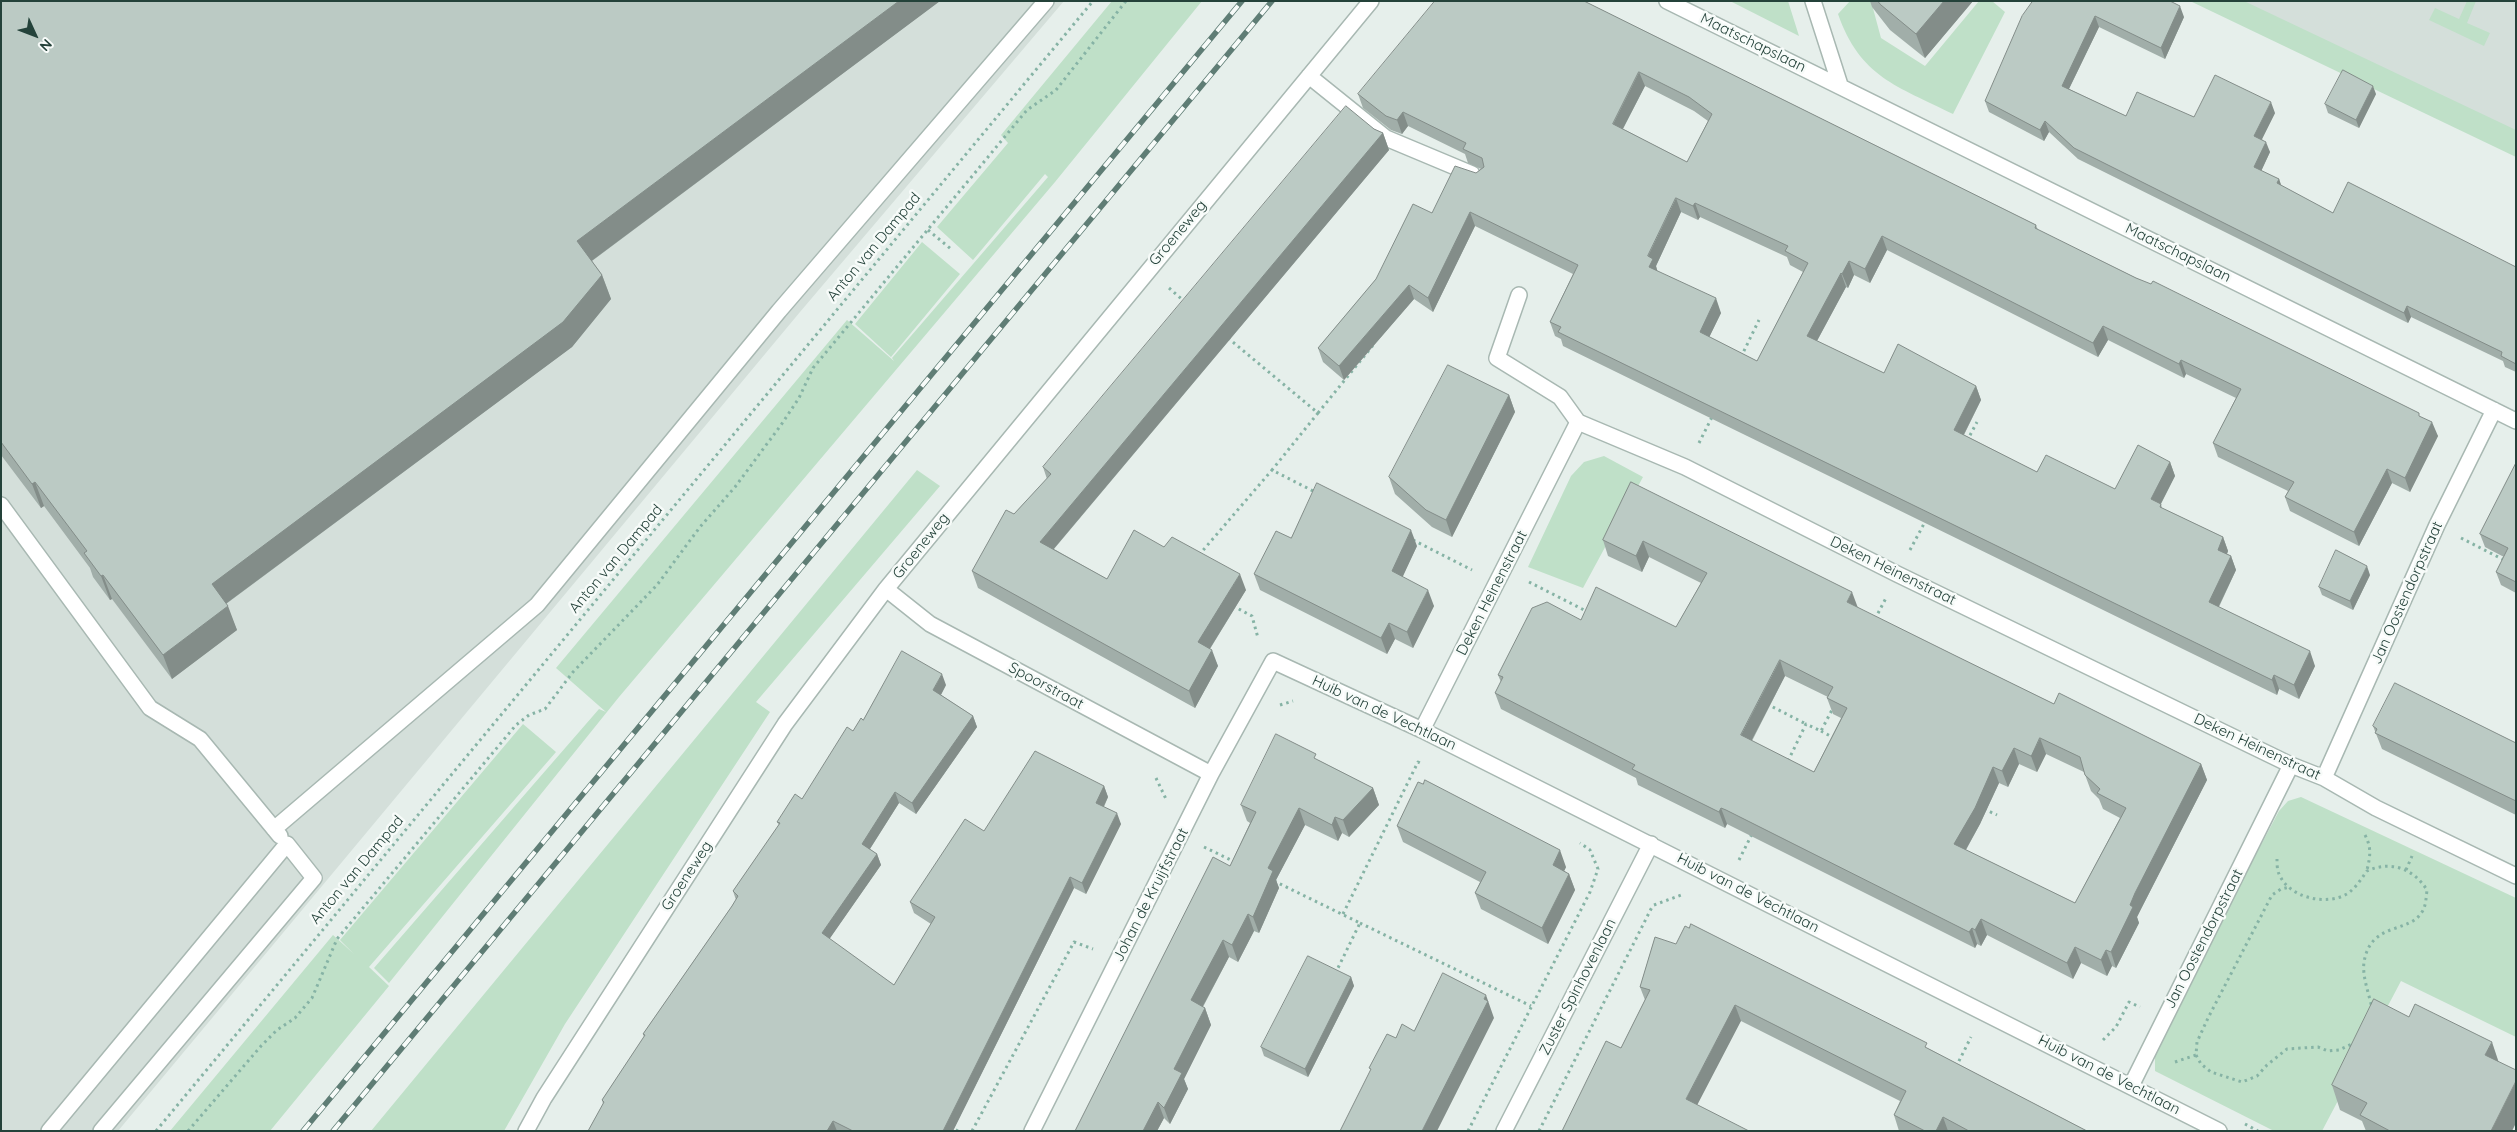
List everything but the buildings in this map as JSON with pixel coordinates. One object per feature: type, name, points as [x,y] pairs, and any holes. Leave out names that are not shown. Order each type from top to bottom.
[{"type":"street","points":[[274,829],[537,605],[779,311],[1046,1]]},
{"type":"street","name":"Groeneweg","points":[[526,1131],[544,1098],[785,724],[886,589],[1370,1]]},
{"type":"street","name":"Maatschapslaan","points":[[1667,1],[2516,421]]},
{"type":"street","name":"Maatschapslaan","points":[[1812,1],[1840,85]]},
{"type":"street","points":[[1308,76],[1386,138],[1480,178]]},
{"type":"street","points":[[1519,294],[1497,358],[1560,397],[1578,422]]},
{"type":"street","name":"Jan Oostendorpstraat","points":[[2324,778],[2437,525],[2494,410]]},
{"type":"street","name":"Deken Heinenstraat","points":[[1422,730],[1578,422],[1685,467],[1897,574],[2291,765],[2324,778],[2376,808],[2516,876]]},
{"type":"street","points":[[1,505],[150,708],[200,739],[314,878],[101,1131]]},
{"type":"street","name":"Spoorstraat","points":[[886,589],[930,624],[1211,774]]},
{"type":"street","name":"Huib van de Vechtlaan","points":[[1273,662],[1422,730],[1728,882],[2219,1131]]},
{"type":"street","name":"Johan de Kruijfstraat","points":[[1032,1131],[1211,774],[1273,662]]},
{"type":"street","name":"Jan Oostendorpstraat","points":[[2131,1086],[2291,765]]},
{"type":"street","points":[[48,1131],[287,844]]},
{"type":"street","name":"Zuster Spinhovenlaan","points":[[1504,1131],[1651,844]]},
{"type":"path","name":"Anton van Dampad","points":[[156,1131],[1093,1]]},
{"type":"path","name":"Anton van Dampad","points":[[188,1131],[261,1046],[277,1030],[296,1018],[312,998],[337,939],[516,725],[529,715],[545,709],[573,672],[657,585],[700,526],[735,487],[781,425],[799,398],[813,368],[1027,110],[1056,90],[1126,1]]},
{"type":"path","name":"Anton van Dampad","points":[[928,230],[951,249]]},
{"type":"path","points":[[1147,270],[1189,305]]},
{"type":"path","points":[[1738,363],[1759,320]]},
{"type":"path","points":[[1227,336],[1318,413]]},
{"type":"path","points":[[1193,563],[1272,470],[1372,348],[1377,339]]},
{"type":"path","points":[[1685,467],[1717,406]]},
{"type":"path","points":[[1964,448],[1977,422]]},
{"type":"path","points":[[1272,470],[1324,496]]},
{"type":"path","points":[[1872,626],[1897,574],[1928,517]]},
{"type":"path","points":[[2437,525],[2508,562]]},
{"type":"path","points":[[1412,540],[1497,583]]},
{"type":"path","points":[[1504,569],[1590,613]]},
{"type":"path","points":[[1228,603],[1252,616],[1260,647],[1273,662]]},
{"type":"path","points":[[1276,707],[1294,700]]},
{"type":"path","points":[[1763,702],[1839,740]]},
{"type":"path","points":[[1821,732],[1834,705]]},
{"type":"path","points":[[1785,768],[1806,724]]},
{"type":"path","points":[[1410,758],[1427,766]]},
{"type":"path","points":[[1343,914],[1418,762]]},
{"type":"path","points":[[1154,775],[1170,806]]},
{"type":"path","points":[[1979,807],[1996,815]]},
{"type":"path","points":[[1728,882],[1754,830]]},
{"type":"path","points":[[2276,850],[2279,874],[2290,887],[2305,897],[2332,899],[2353,890],[2367,870],[2371,855],[2370,844],[2363,830]]},
{"type":"path","points":[[1182,835],[1238,863]]},
{"type":"path","points":[[1199,855],[1207,838]]},
{"type":"path","points":[[1468,1131],[1590,892],[1598,868],[1590,850],[1578,842]]},
{"type":"path","points":[[2367,870],[2392,865],[2411,873],[2428,890],[2421,914],[2414,920],[2389,930],[2372,942],[2364,962],[2372,1010],[2369,1016]]},
{"type":"path","points":[[1273,880],[1531,1006]]},
{"type":"path","points":[[2290,887],[2281,888],[2272,895],[2197,1042],[2196,1055],[2201,1064],[2211,1072],[2242,1082],[2257,1076],[2267,1064],[2288,1049],[2318,1047],[2328,1051],[2339,1050],[2359,1040]]},
{"type":"path","points":[[1335,974],[1360,923]]},
{"type":"path","points":[[972,1131],[1074,942],[1094,950],[1098,941]]},
{"type":"path","points":[[1954,1072],[1984,1012]]},
{"type":"path","points":[[2167,1065],[2196,1055]]},
{"type":"path","points":[[949,1126],[958,1131]]},
{"type":"shaded area","points":[[1,1],[1064,1],[800,312],[118,1131],[1,1131]]},
{"type":"shaded area","points":[[2236,1],[2516,1],[2516,135]]},
{"type":"green space","points":[[1112,1],[1202,1],[1055,182],[619,697],[389,983],[374,968],[599,709],[606,712],[556,668],[847,320],[894,361],[892,358],[1048,177],[1045,174],[973,260],[937,227],[1008,143],[1001,135]]},
{"type":"green space","points":[[1730,1],[1788,1],[1799,36]]},
{"type":"green space","points":[[1850,1],[1871,1],[1881,38],[1925,66],[1979,1],[1992,1],[2005,12],[1953,114],[1898,87],[1869,66],[1857,52],[1838,14]]},
{"type":"green space","points":[[2190,1],[2244,1],[2516,130],[2516,157]]},
{"type":"green space","points":[[2467,1],[2476,1],[2467,23],[2490,33],[2484,46],[2429,20],[2435,8],[2459,19]]},
{"type":"green space","points":[[922,242],[960,274],[891,357],[855,324]]},
{"type":"green space","points":[[1604,456],[1643,477],[1583,588],[1528,567],[1571,476],[1584,462]]},
{"type":"green space","points":[[917,470],[940,486],[756,702],[770,712],[565,1024],[504,1131],[371,1131]]},
{"type":"green space","points":[[523,724],[556,752],[369,967],[389,986],[270,1131],[170,1131],[333,935],[354,954],[340,940]]},
{"type":"green space","points":[[2301,797],[2516,898],[2516,1037],[2401,981],[2322,1131],[2274,1131],[2155,1071],[2155,1044],[2279,811],[2288,801]]},
{"type":"railway","points":[[303,1131],[1242,1]]},
{"type":"railway","points":[[333,1131],[1272,1]]}]
